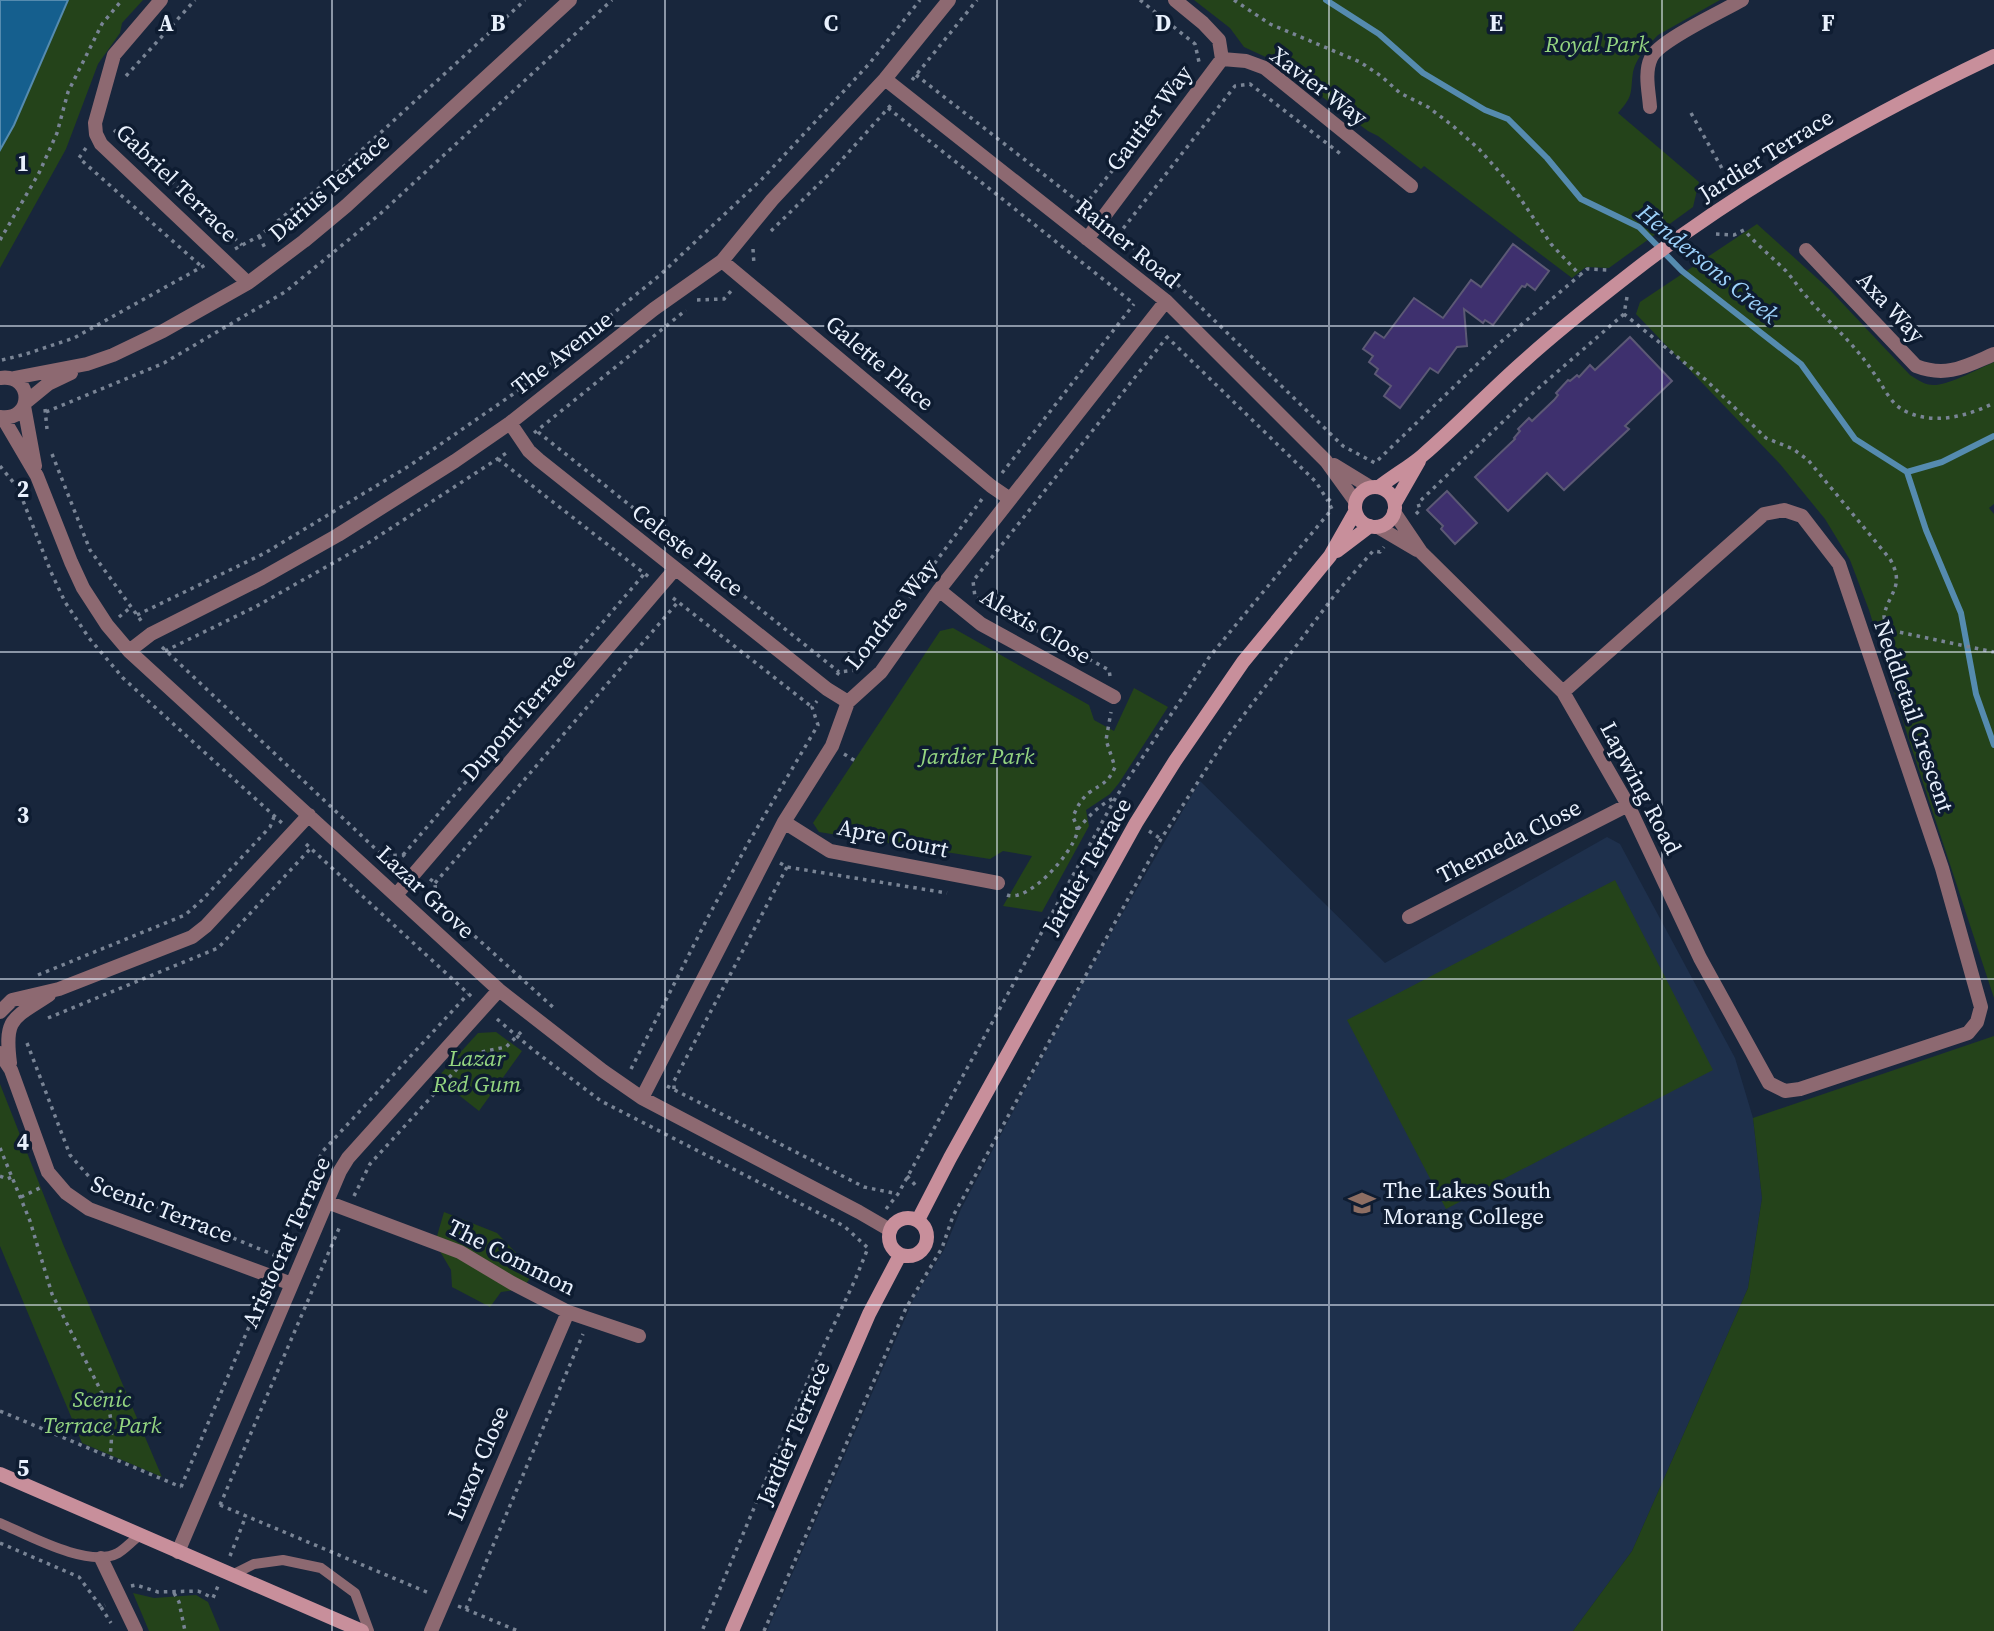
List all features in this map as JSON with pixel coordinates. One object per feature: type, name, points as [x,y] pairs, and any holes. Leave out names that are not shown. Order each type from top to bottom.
[{"type":"street","name":"Gabriel Terrace","points":[[161,0],[114,55],[94,122],[96,134],[101,144],[248,283]]},
{"type":"street","name":"Darius Terrace","points":[[7,378],[87,364],[113,355],[163,331],[248,283],[346,206],[570,0]]},
{"type":"street","name":"The Avenue","points":[[129,651],[150,634],[262,578],[338,535],[456,461],[510,423],[654,309],[722,261],[772,200],[885,79],[949,0]]},
{"type":"street","points":[[1175,0],[1219,40],[1222,59]]},
{"type":"street","points":[[1650,107],[1648,70],[1652,55],[1664,44],[1742,0]]},
{"type":"street","name":"Jardier Terrace","points":[[1374,487],[1421,457],[1524,361],[1619,282],[1688,231],[1833,139],[1994,57]]},
{"type":"street","name":"Xavier Way","points":[[1222,59],[1246,61],[1265,68],[1411,187]]},
{"type":"street","name":"Gautier Way","points":[[1087,239],[1222,59]]},
{"type":"street","name":"Rainer Road","points":[[885,79],[1166,301],[1326,461],[1355,506]]},
{"type":"street","name":"Axa Way","points":[[1806,250],[1916,366],[1928,371],[1955,370],[1994,354]]},
{"type":"street","name":"Galette Place","points":[[722,261],[1010,499]]},
{"type":"street","name":"Londres Way","points":[[642,1098],[784,822],[832,746],[848,702],[881,672],[939,590],[1166,301]]},
{"type":"street","name":"Darius Terrace","points":[[2,418],[16,415],[40,390],[87,364]]},
{"type":"street","name":"Lazar Grove","points":[[7,378],[24,388],[37,476]]},
{"type":"street","name":"Lazar Grove","points":[[2,418],[37,476],[83,588],[107,625],[129,651],[499,990],[642,1098],[848,1205],[890,1230]]},
{"type":"street","name":"Celeste Place","points":[[510,423],[528,452],[827,689],[848,702]]},
{"type":"street","name":"Jardier Terrace","points":[[1394,507],[1421,457]]},
{"type":"street","name":"Rainer Road","points":[[1326,461],[1374,487]]},
{"type":"street","points":[[1374,487],[1389,492],[1394,507],[1388,522],[1374,527],[1360,521],[1355,506],[1364,490],[1374,487]]},
{"type":"street","name":"Jardier Terrace","points":[[918,1220],[1136,823],[1243,662],[1330,556],[1355,506]]},
{"type":"street","name":"Lapwing Road","points":[[1394,507],[1399,531],[1563,692],[1628,806],[1700,958],[1769,1083]]},
{"type":"street","name":"Neddletail Crescent","points":[[1563,692],[1764,514],[1784,510],[1802,516],[1839,564],[1942,868],[1981,1007],[1977,1022],[1968,1033],[1801,1089],[1785,1091],[1769,1083]]},
{"type":"street","name":"Jardier Terrace","points":[[1330,556],[1374,527]]},
{"type":"street","name":"Lapwing Road","points":[[1374,527],[1399,531]]},
{"type":"street","name":"Dupont Terrace","points":[[396,895],[676,569]]},
{"type":"street","name":"Alexis Close","points":[[939,590],[981,624],[1114,697]]},
{"type":"street","name":"Themeda Close","points":[[1409,917],[1628,806]]},
{"type":"street","points":[[4,1015],[59,989],[192,937],[206,926],[309,815]]},
{"type":"street","name":"Apre Court","points":[[784,822],[830,851],[998,883]]},
{"type":"street","name":"Aristocrat Terrace","points":[[178,1552],[348,1158],[499,990]]},
{"type":"street","name":"Scenic Terrace","points":[[4,1015],[11,1070]]},
{"type":"street","name":"Scenic Terrace","points":[[0,1053],[11,1070],[48,1172],[66,1193],[89,1209],[292,1284]]},
{"type":"street","name":"The Common","points":[[327,1202],[460,1252],[568,1312],[639,1336]]},
{"type":"street","points":[[910,1217],[918,1220],[927,1233],[925,1246],[917,1254],[900,1255],[890,1244],[890,1230],[899,1219],[910,1217]]},
{"type":"street","name":"Jardier Terrace","points":[[732,1631],[869,1314],[900,1255]]},
{"type":"street","name":"Luxor Close","points":[[431,1631],[568,1312]]},
{"type":"street","points":[[0,1474],[362,1631]]},
{"type":"street","points":[[101,1558],[136,1631]]},
{"type":"lane","points":[[0,1523],[61,1550],[101,1558],[117,1553],[139,1536]]},
{"type":"lane","points":[[232,1575],[254,1564],[283,1560],[321,1568],[355,1593],[369,1631]]},
{"type":"path","points":[[0,240],[39,173],[57,133],[68,92],[102,24],[122,0]]},
{"type":"path","points":[[125,77],[195,0]]},
{"type":"path","points":[[0,360],[74,338],[259,236],[328,180],[525,0]]},
{"type":"path","points":[[137,615],[265,554],[409,466],[519,390],[660,275],[762,179],[869,64],[920,0]]},
{"type":"path","points":[[1140,0],[1195,44],[1199,62]]},
{"type":"path","points":[[1234,0],[1270,24],[1360,62],[1400,93],[1453,125],[1503,176],[1551,244],[1580,275]]},
{"type":"path","points":[[764,1631],[906,1308],[942,1248],[953,1216],[1161,839],[1227,737],[1337,592],[1373,551],[1380,552],[1420,510],[1418,503],[1534,392],[1624,314],[1628,293],[1610,270],[1587,269],[1496,346],[1375,463],[1343,446],[1172,280],[1084,206],[916,75]]},
{"type":"path","points":[[1118,235],[1235,86],[1250,85],[1347,158]]},
{"type":"path","points":[[888,108],[1152,318],[1167,337],[1316,482],[1328,501]]},
{"type":"path","points":[[1691,113],[1724,172]]},
{"type":"path","points":[[1084,206],[1150,124]]},
{"type":"path","points":[[111,127],[242,245]]},
{"type":"path","points":[[1744,230],[1864,358],[1892,402],[1899,408],[1919,416],[1948,418],[1968,414],[1994,403]]},
{"type":"path","points":[[1624,314],[1706,380],[1766,438],[1793,449],[1808,460],[1895,567],[1897,583],[1884,620],[1889,628],[1994,652]]},
{"type":"path","points":[[1078,830],[1073,817],[1080,803],[1089,793],[1104,785],[1115,767],[1106,740],[1114,697],[1109,670],[975,597],[973,581],[1167,337]]},
{"type":"path","points":[[26,354],[34,374]]},
{"type":"path","points":[[40,390],[46,412],[48,437]]},
{"type":"path","points":[[537,431],[839,672]]},
{"type":"path","points":[[49,446],[90,550],[165,651],[383,856],[403,855],[435,883]]},
{"type":"path","points":[[403,855],[645,573]]},
{"type":"path","points":[[560,1014],[436,901],[435,883],[678,601]]},
{"type":"path","points":[[998,883],[1006,895],[1012,897],[1024,894],[1061,860],[1090,815],[1116,797]]},
{"type":"path","points":[[27,979],[185,915],[270,827],[274,817]]},
{"type":"path","points":[[674,1090],[674,1081],[787,867]]},
{"type":"path","points":[[484,1007],[516,1036],[601,1101],[844,1226],[868,1248],[812,1371],[702,1631]]},
{"type":"path","points":[[26,1042],[70,1155],[92,1180],[279,1257]]},
{"type":"path","points":[[621,1062],[651,1080],[864,1187],[898,1194]]},
{"type":"path","points":[[0,1148],[40,1247],[52,1294],[112,1416],[110,1457]]},
{"type":"path","points":[[0,1176],[7,1179],[12,1177]]},
{"type":"path","points":[[466,1609],[590,1320]]},
{"type":"path","points":[[0,1411],[518,1631]]},
{"type":"path","points":[[173,1592],[185,1631]]},
{"type":"path","points":[[101,1607],[116,1631]]},
{"type":"shaded area","points":[[0,0],[68,0],[14,125],[0,150]]},
{"type":"shaded area","name":"The Lakes South Morang College","points":[[1200,781],[1385,963],[1607,837],[1620,844],[1735,1058],[1753,1118],[1762,1198],[1748,1288],[1632,1551],[1573,1631],[767,1631],[915,1296],[944,1250],[961,1209],[1082,983]]},
{"type":"green space","points":[[0,0],[143,0],[122,23],[120,33],[98,64],[66,149],[0,268]]},
{"type":"green space","name":"Royal Park","points":[[1194,0],[1720,0],[1658,35],[1650,43],[1637,62],[1629,98],[1618,113],[1699,182],[1693,207],[1609,268],[1586,267],[1572,278],[1424,166],[1421,169],[1274,61],[1244,47],[1230,28]]},
{"type":"green space","points":[[1757,224],[1829,289],[1910,375],[1919,381],[1932,385],[1943,384],[1994,362],[1994,504],[1989,508],[1994,514],[1994,998],[1869,610],[1850,560],[1825,519],[1780,464],[1636,314],[1640,302]]},
{"type":"green space","name":"Jardier Park","points":[[953,628],[1089,705],[1094,720],[1114,731],[1134,688],[1168,707],[1119,783],[1110,794],[1086,810],[1089,826],[1042,912],[1003,906],[1032,856],[1003,851],[990,859],[819,832],[813,823],[940,631]]},
{"type":"green space","points":[[1615,880],[1713,1070],[1446,1209],[1347,1020]]},
{"type":"green space","name":"Lazar Red Gum","points":[[496,1032],[522,1051],[479,1111],[437,1078],[478,1033]]},
{"type":"green space","points":[[1994,1036],[1994,1631],[1573,1631],[1632,1551],[1748,1288],[1762,1198],[1753,1118]]},
{"type":"green space","name":"Scenic Terrace Park","points":[[0,1084],[63,1244],[162,1477],[82,1443],[0,1246]]},
{"type":"green space","points":[[444,1212],[497,1233],[523,1260],[538,1268],[522,1289],[501,1292],[490,1307],[452,1287],[451,1270],[435,1243]]},
{"type":"green space","points":[[133,1593],[154,1598],[196,1595],[208,1602],[220,1631],[149,1631]]},
{"type":"building","points":[[1513,244],[1549,271],[1535,290],[1527,284],[1522,286],[1493,325],[1485,320],[1483,323],[1464,309],[1467,346],[1457,347],[1438,373],[1430,368],[1400,408],[1384,396],[1391,386],[1375,374],[1378,369],[1369,362],[1373,356],[1363,349],[1375,332],[1384,338],[1414,298],[1443,318],[1471,280],[1481,287]]},
{"type":"building","points":[[1630,337],[1672,381],[1625,426],[1629,429],[1564,490],[1547,473],[1508,511],[1475,477],[1515,439],[1520,431],[1518,429],[1529,418],[1532,421],[1554,400],[1558,395],[1556,393],[1568,380],[1577,375],[1579,377],[1590,365],[1595,370]]},
{"type":"building","points":[[1447,491],[1477,523],[1455,544],[1441,529],[1443,526],[1427,510]]},
{"type":"waterway","name":"Hendersons Creek","points":[[1326,0],[1379,34],[1423,73],[1485,110],[1508,119],[1547,158],[1581,199],[1639,227],[1682,271],[1801,364],[1855,439],[1907,472],[1942,462],[1994,436]]},
{"type":"waterway","points":[[1907,472],[1926,530],[1961,613],[1976,694],[1994,745]]},
{"type":"place","name":"The Lakes South Morang College","points":[[1362,1203]]}]
